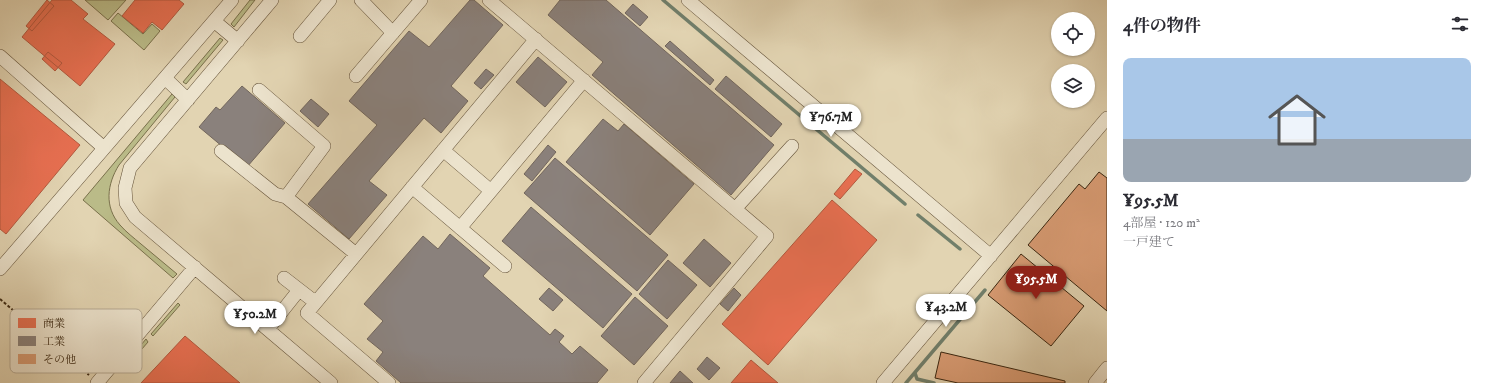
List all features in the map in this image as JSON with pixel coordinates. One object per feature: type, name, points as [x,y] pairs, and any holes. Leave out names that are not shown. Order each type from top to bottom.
[{"type":"street","points":[[0,269],[232,0]]},
{"type":"street","points":[[272,0],[130,168],[125,188],[126,203],[135,217],[331,383]]},
{"type":"street","points":[[300,36],[330,0]]},
{"type":"street","points":[[361,0],[394,33]]},
{"type":"street","points":[[356,76],[421,0]]},
{"type":"street","points":[[489,0],[767,236],[644,383]]},
{"type":"street","points":[[688,0],[991,256]]},
{"type":"street","points":[[214,21],[238,41]]},
{"type":"street","points":[[389,383],[307,313],[536,39]]},
{"type":"street","points":[[0,56],[104,148]]},
{"type":"street","points":[[165,78],[188,100]]},
{"type":"street","points":[[460,228],[584,80]]},
{"type":"street","points":[[259,90],[324,146],[286,197]]},
{"type":"street","points":[[883,383],[1107,118]]},
{"type":"street","points":[[735,208],[792,146]]},
{"type":"street","points":[[443,150],[491,191]]},
{"type":"street","points":[[221,151],[275,194],[286,197],[356,254]]},
{"type":"street","points":[[412,187],[505,266]]},
{"type":"street","points":[[142,330],[195,267]]},
{"type":"street","points":[[284,278],[315,302]]},
{"type":"street","points":[[268,329],[299,290]]},
{"type":"street","points":[[1095,383],[1107,368]]},
{"type":"street","points":[[97,383],[105,373]]},
{"type":"path","points":[[0,299],[12,309]]},
{"type":"path","points":[[85,373],[97,383]]},
{"type":"green space","points":[[85,0],[126,0],[108,20]]},
{"type":"green space","points":[[250,0],[255,0],[234,27],[231,24]]},
{"type":"green space","points":[[118,13],[143,34],[152,24],[160,31],[144,50],[111,21]]},
{"type":"green space","points":[[220,38],[223,40],[186,84],[183,82]]},
{"type":"green space","points":[[172,94],[175,97],[119,165],[112,180],[109,203],[111,211],[120,225],[177,274],[173,278],[83,200]]},
{"type":"green space","points":[[178,303],[180,305],[153,336],[151,334]]},
{"type":"green space","points":[[146,339],[148,342],[142,349],[142,344]]},
{"type":"building: 商業","points":[[47,0],[54,6],[32,31],[26,26]]},
{"type":"building: 商業","points":[[52,0],[71,0],[88,14],[83,19],[115,44],[80,86],[22,37]]},
{"type":"building: 商業","points":[[135,0],[179,0],[184,4],[162,30],[152,22],[143,33],[122,16]]},
{"type":"building: 商業","points":[[48,52],[62,63],[55,71],[42,59]]},
{"type":"building: 商業","points":[[0,79],[80,145],[6,234],[0,229]]},
{"type":"building: 商業","points":[[855,169],[862,174],[840,199],[834,194]]},
{"type":"building: 商業","points":[[832,200],[877,240],[768,365],[722,324]]},
{"type":"building: 商業","points":[[185,336],[240,383],[141,383]]},
{"type":"building: 商業","points":[[751,360],[778,383],[731,383]]},
{"type":"building: 工業","points":[[470,0],[474,0],[503,25],[451,86],[468,101],[441,133],[424,118],[369,181],[387,195],[349,239],[308,204],[377,125],[349,101],[409,31],[429,47]]},
{"type":"building: 工業","points":[[560,0],[606,0],[774,145],[731,195],[592,75],[603,62],[548,15]]},
{"type":"building: 工業","points":[[633,4],[648,17],[640,26],[625,13]]},
{"type":"building: 工業","points":[[670,41],[714,80],[710,85],[665,46]]},
{"type":"building: 工業","points":[[538,57],[567,82],[545,107],[516,82]]},
{"type":"building: 工業","points":[[486,69],[494,75],[481,89],[474,83]]},
{"type":"building: 工業","points":[[726,76],[782,124],[771,137],[715,89]]},
{"type":"building: 工業","points":[[242,86],[285,123],[247,167],[199,127],[216,107],[220,110]]},
{"type":"building: 工業","points":[[311,99],[329,114],[318,127],[300,111]]},
{"type":"building: 工業","points":[[603,119],[618,131],[624,124],[694,184],[650,235],[566,162]]},
{"type":"building: 工業","points":[[548,145],[556,152],[532,181],[524,174]]},
{"type":"building: 工業","points":[[555,158],[668,255],[637,291],[524,193]]},
{"type":"building: 工業","points":[[531,207],[632,294],[603,328],[502,241]]},
{"type":"building: 工業","points":[[450,234],[490,268],[483,276],[550,335],[555,329],[564,336],[559,342],[572,354],[580,346],[608,370],[597,383],[401,383],[376,361],[383,352],[367,339],[383,321],[364,304],[423,236],[438,249]]},
{"type":"building: 工業","points":[[704,239],[731,263],[710,287],[683,263]]},
{"type":"building: 工業","points":[[668,260],[697,285],[667,319],[639,294]]},
{"type":"building: 工業","points":[[549,288],[563,300],[553,311],[539,299]]},
{"type":"building: 工業","points":[[734,288],[741,295],[728,311],[720,304]]},
{"type":"building: 工業","points":[[635,297],[668,326],[634,365],[601,336]]},
{"type":"building: 工業","points":[[707,357],[720,368],[709,380],[697,369]]},
{"type":"building: 工業","points":[[680,371],[693,383],[670,383]]},
{"type":"building: その他","points":[[1099,172],[1107,178],[1107,311],[1028,245],[1079,184],[1085,189]]},
{"type":"building: その他","points":[[1021,254],[1084,306],[1051,346],[988,295]]},
{"type":"building: その他","points":[[941,352],[1065,381],[1065,383],[958,383],[935,378]]},
{"type":"waterway","points":[[663,0],[905,204]]},
{"type":"waterway","points":[[918,215],[960,249]]},
{"type":"waterway","points":[[906,383],[985,290]]},
{"type":"waterway","points":[[915,373],[917,379],[934,383]]}]
